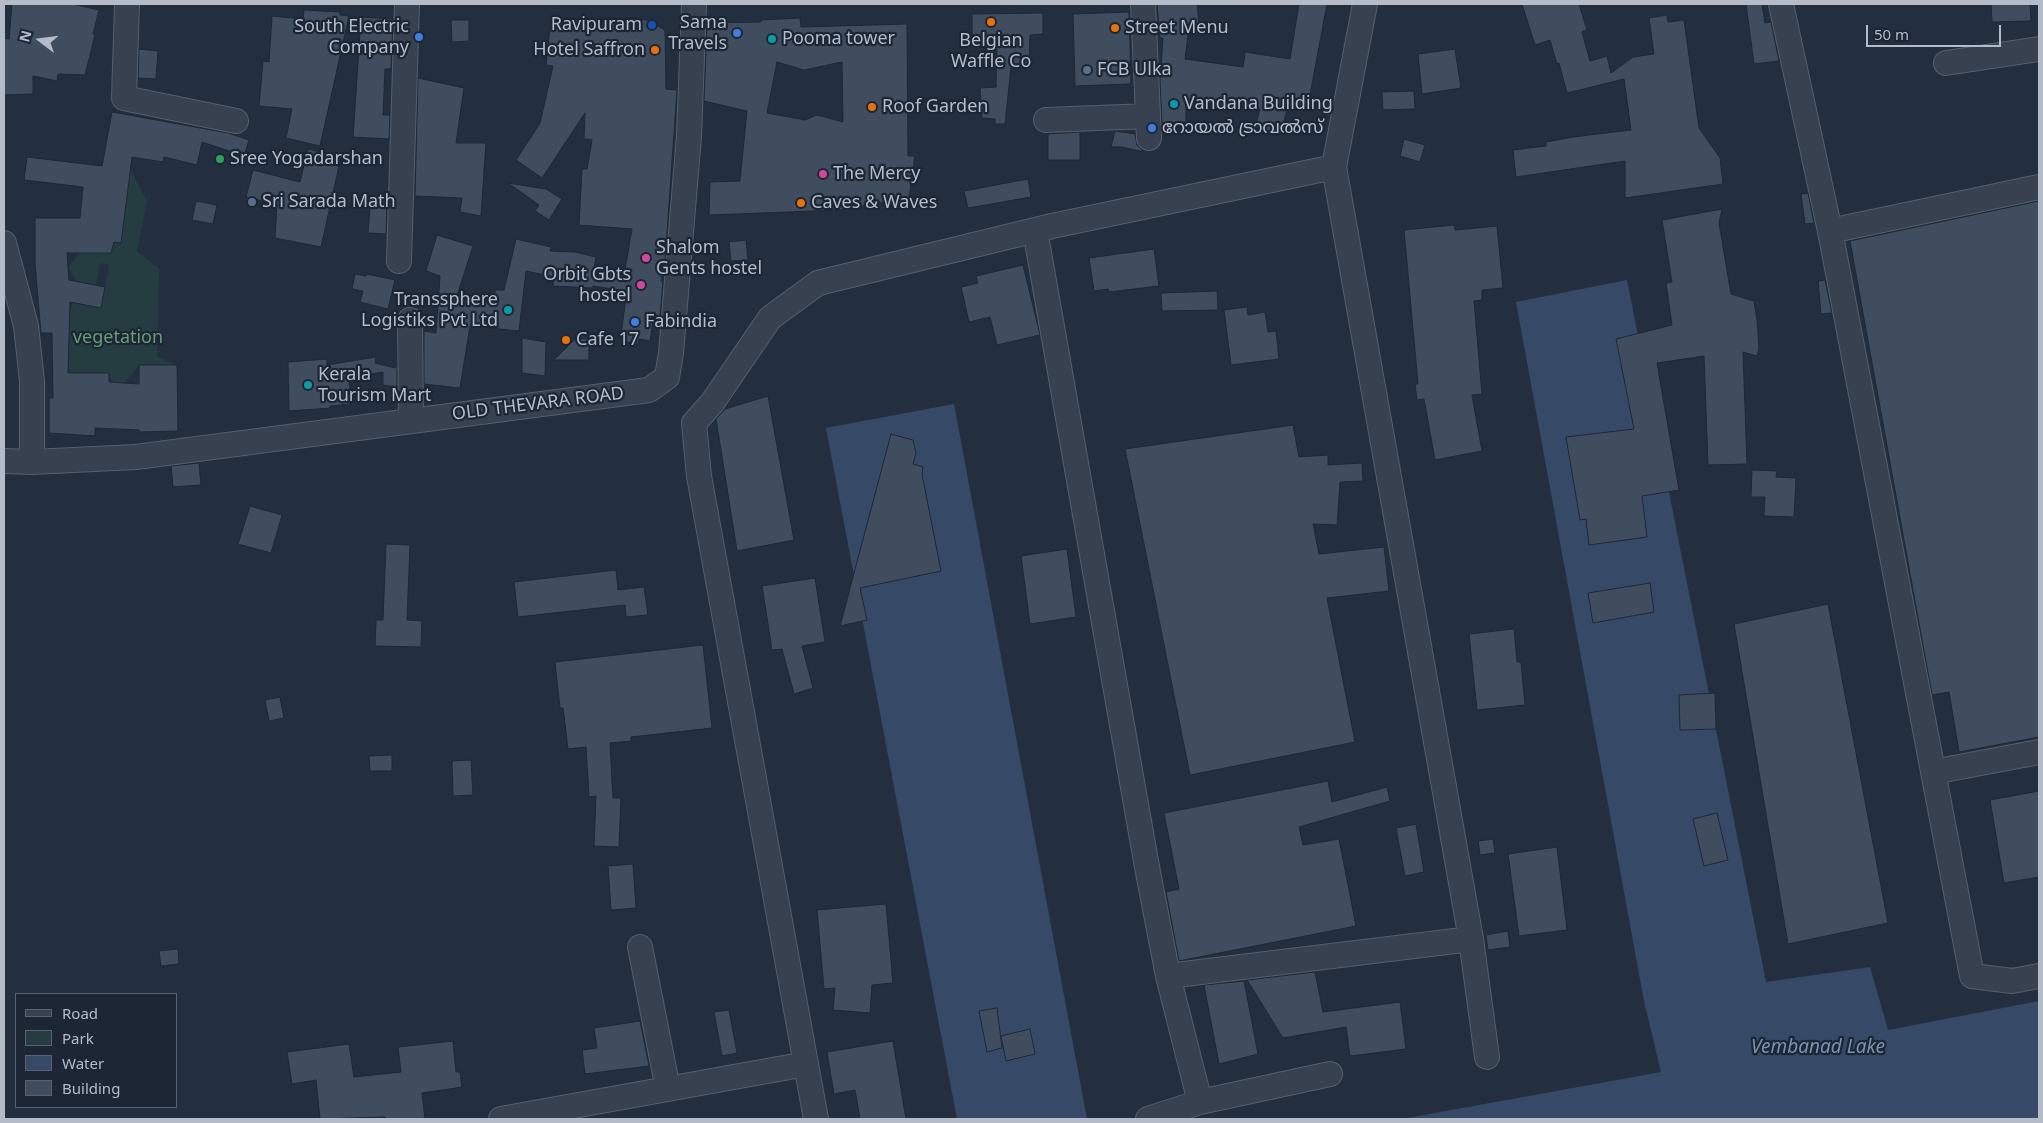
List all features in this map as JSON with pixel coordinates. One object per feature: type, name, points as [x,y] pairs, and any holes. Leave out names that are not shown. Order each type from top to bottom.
[{"type":"street","points":[[127,4],[124,98],[236,121]]},
{"type":"street","points":[[399,261],[407,4]]},
{"type":"street","name":"OLD THEVARA ROAD","points":[[4,461],[32,462],[136,457],[649,390],[667,377],[689,136],[694,4]]},
{"type":"street","points":[[1046,120],[1149,127],[1143,4]]},
{"type":"street","points":[[1365,4],[1334,167],[1471,939],[1487,1057]]},
{"type":"street","points":[[1780,4],[1830,231],[1972,976],[2012,981],[2039,976]]},
{"type":"street","points":[[1946,63],[2039,48]]},
{"type":"street","points":[[816,1119],[698,476],[694,424],[712,403],[770,318],[818,283],[1034,230],[1334,167]]},
{"type":"street","points":[[1830,231],[2039,187]]},
{"type":"street","points":[[1034,230],[1145,857],[1168,976],[1200,1102]]},
{"type":"street","points":[[4,243],[26,326],[32,381],[32,462]]},
{"type":"street","points":[[410,320],[410,420]]},
{"type":"street","points":[[1934,772],[2039,752]]},
{"type":"street","points":[[1168,976],[1471,939]]},
{"type":"street","points":[[640,947],[668,1089]]},
{"type":"street","points":[[501,1119],[806,1064]]},
{"type":"street","points":[[1148,1119],[1200,1102],[1330,1074]]},
{"type":"green space","name":"vegetation","points":[[130,169],[147,201],[137,251],[159,269],[157,357],[177,365],[139,365],[124,383],[112,382],[109,373],[77,373],[68,384],[70,313],[72,303],[101,308],[109,265],[100,263],[96,285],[76,281],[68,267],[80,253],[80,218],[97,215],[94,240],[121,243]]},
{"type":"water","name":"Vembanad Lake","points":[[1627,280],[1766,982],[1870,967],[1888,1030],[2039,1001],[2039,1119],[1402,1119],[1661,1072],[1644,1001],[1516,302]]},
{"type":"water","points":[[954,404],[1087,1119],[957,1119],[826,428]]},
{"type":"building","points":[[12,4],[72,4],[99,10],[85,75],[58,74],[57,81],[33,76],[33,94],[4,95],[4,38],[9,39]]},
{"type":"building","points":[[1157,4],[1197,4],[1200,34],[1188,35],[1185,59],[1243,67],[1245,52],[1290,59],[1299,4],[1327,4],[1307,111],[1287,109],[1281,134],[1255,128],[1260,109],[1186,104],[1186,122],[1162,123],[1160,81],[1163,38],[1160,38]]},
{"type":"building","points":[[1522,4],[1579,4],[1587,30],[1582,32],[1590,61],[1607,56],[1611,73],[1633,57],[1654,54],[1649,18],[1667,15],[1668,22],[1684,20],[1699,128],[1720,158],[1723,184],[1625,198],[1625,161],[1516,177],[1513,150],[1546,146],[1546,142],[1573,137],[1631,130],[1624,79],[1567,93],[1559,63],[1557,64],[1550,40],[1535,45]]},
{"type":"building","points":[[1746,4],[1762,4],[1765,23],[1771,22],[1779,61],[1754,64]]},
{"type":"building","points":[[1991,4],[2030,4],[2031,21],[1992,22]]},
{"type":"building","points":[[304,10],[340,12],[340,15],[349,16],[320,146],[286,138],[292,109],[259,106],[263,61],[269,62],[272,16],[303,19]]},
{"type":"building","points":[[1129,12],[1131,84],[1075,86],[1073,14]]},
{"type":"building","points":[[1043,13],[1043,34],[1030,35],[1029,69],[1011,68],[1005,124],[995,124],[995,119],[982,118],[980,88],[996,87],[997,35],[972,35],[972,14]]},
{"type":"building","points":[[361,17],[393,19],[391,69],[385,69],[383,115],[390,115],[389,139],[353,137]]},
{"type":"building","points":[[551,17],[592,21],[591,24],[632,23],[632,19],[647,20],[665,30],[666,89],[677,90],[665,261],[661,281],[663,281],[660,317],[654,315],[650,341],[639,339],[638,344],[620,341],[627,291],[593,286],[593,288],[553,286],[554,277],[526,271],[519,331],[470,326],[460,388],[424,384],[424,331],[436,333],[440,276],[426,271],[437,235],[473,246],[456,299],[494,303],[495,290],[504,290],[516,239],[551,247],[550,251],[575,252],[596,257],[594,270],[624,275],[632,229],[579,225],[582,169],[587,169],[592,140],[584,139],[585,113],[542,178],[516,160],[540,123],[553,66],[546,65]]},
{"type":"building","points":[[800,18],[801,27],[907,24],[908,156],[915,156],[909,198],[840,210],[709,215],[710,182],[740,181],[747,111],[704,101],[707,23],[761,22],[761,20]],"holes":[[[777,62],[804,70],[842,62],[843,122],[817,115],[805,120],[767,113]]]},
{"type":"building","points":[[451,20],[469,20],[469,41],[452,42]]},
{"type":"building","points":[[139,49],[158,51],[156,79],[138,78]]},
{"type":"building","points":[[1455,49],[1461,88],[1422,94],[1418,54]]},
{"type":"building","points":[[418,78],[464,88],[456,143],[486,143],[481,216],[460,212],[462,198],[415,196]]},
{"type":"building","points":[[1414,91],[1415,109],[1383,110],[1382,92]]},
{"type":"building","points":[[112,112],[228,133],[249,140],[244,156],[202,142],[197,165],[164,157],[163,162],[132,157],[121,243],[114,242],[111,253],[67,253],[69,280],[105,287],[101,308],[70,302],[68,373],[109,373],[109,382],[139,384],[139,365],[177,365],[178,431],[139,432],[139,430],[95,428],[95,436],[49,433],[49,398],[53,398],[52,333],[41,333],[35,264],[35,218],[80,218],[83,187],[24,180],[27,157],[102,166]]},
{"type":"building","points":[[1115,131],[1135,134],[1137,145],[1144,152],[1122,147],[1111,147]]},
{"type":"building","points":[[1080,132],[1080,160],[1048,160],[1048,134]]},
{"type":"building","points":[[1404,139],[1425,145],[1420,162],[1400,156]]},
{"type":"building","points":[[308,149],[341,157],[321,247],[275,238],[277,204],[246,197],[253,170],[300,182]]},
{"type":"building","points":[[1028,179],[1031,197],[968,208],[964,191]]},
{"type":"building","points":[[508,183],[546,189],[562,199],[549,220],[535,211],[539,205]]},
{"type":"building","points":[[1808,193],[1814,223],[1805,224],[1801,194]]},
{"type":"building","points":[[371,196],[387,198],[386,234],[368,233]]},
{"type":"building","points":[[196,201],[217,205],[213,224],[192,220]]},
{"type":"building","points":[[2039,201],[2039,737],[1959,752],[1949,692],[1932,695],[1850,241]]},
{"type":"building","points":[[1722,209],[1719,223],[1731,294],[1754,301],[1757,320],[1759,348],[1757,356],[1743,352],[1747,464],[1708,465],[1704,356],[1657,363],[1679,490],[1642,496],[1647,537],[1589,545],[1586,519],[1580,520],[1566,437],[1634,429],[1616,339],[1672,325],[1666,283],[1672,282],[1662,220]]},
{"type":"building","points":[[1454,225],[1455,230],[1497,226],[1503,288],[1482,290],[1482,300],[1474,301],[1482,394],[1472,395],[1482,451],[1435,460],[1424,399],[1417,400],[1415,384],[1418,384],[1404,230]]},
{"type":"building","points":[[746,240],[748,260],[731,261],[729,242]]},
{"type":"building","points":[[1154,249],[1159,286],[1109,292],[1108,289],[1094,291],[1089,258]]},
{"type":"building","points":[[1023,265],[1040,335],[997,345],[990,317],[969,322],[961,287],[978,283],[976,276]]},
{"type":"building","points":[[355,274],[366,276],[367,274],[395,280],[388,309],[360,302],[363,291],[352,289]]},
{"type":"building","points":[[1825,280],[1832,313],[1821,314],[1818,281]]},
{"type":"building","points":[[1217,291],[1218,310],[1162,311],[1161,293]]},
{"type":"building","points":[[1247,307],[1248,315],[1265,312],[1268,332],[1276,331],[1279,359],[1231,365],[1224,310]]},
{"type":"building","points":[[522,338],[546,342],[545,376],[522,373]]},
{"type":"building","points":[[576,338],[589,339],[589,360],[554,360]]},
{"type":"building","points":[[376,357],[375,363],[395,368],[397,363],[397,387],[383,385],[383,372],[349,378],[351,404],[330,406],[330,408],[289,411],[288,362],[327,359],[327,365]]},
{"type":"building","points":[[768,396],[794,540],[737,551],[716,419],[725,409]]},
{"type":"building","points":[[1293,425],[1299,457],[1328,455],[1328,465],[1362,463],[1363,481],[1340,482],[1337,525],[1313,524],[1319,554],[1384,547],[1389,591],[1327,598],[1355,742],[1190,775],[1125,449]]},
{"type":"building","points":[[891,434],[913,440],[916,453],[913,464],[923,467],[922,474],[941,571],[860,588],[867,620],[840,626]]},
{"type":"building","points":[[199,463],[201,485],[173,487],[171,466]]},
{"type":"building","points":[[1752,470],[1777,471],[1776,477],[1796,478],[1794,517],[1764,516],[1765,497],[1751,497]]},
{"type":"building","points":[[250,506],[282,515],[271,553],[238,544]]},
{"type":"building","points":[[386,544],[410,545],[407,620],[422,621],[421,647],[375,646],[376,620],[383,620]]},
{"type":"building","points":[[1067,549],[1076,617],[1030,624],[1021,556]]},
{"type":"building","points":[[616,570],[618,590],[644,587],[648,615],[626,617],[625,605],[518,617],[514,582]]},
{"type":"building","points":[[815,578],[825,642],[802,646],[813,688],[794,694],[782,649],[772,650],[762,586]]},
{"type":"building","points":[[1650,583],[1654,612],[1593,623],[1588,593]]},
{"type":"building","points":[[1828,604],[1888,923],[1788,944],[1734,624]]},
{"type":"building","points":[[1514,629],[1517,662],[1521,662],[1525,705],[1477,710],[1469,634]]},
{"type":"building","points":[[703,645],[712,728],[631,737],[631,741],[610,743],[613,798],[621,798],[619,847],[594,846],[596,796],[589,797],[586,747],[568,749],[563,708],[560,708],[555,662]]},
{"type":"building","points":[[1715,693],[1716,729],[1680,730],[1679,695]]},
{"type":"building","points":[[280,697],[284,718],[269,721],[265,700]]},
{"type":"building","points":[[392,755],[392,771],[370,771],[369,756]]},
{"type":"building","points":[[471,760],[473,795],[453,796],[452,761]]},
{"type":"building","points":[[1328,781],[1332,802],[1387,787],[1390,801],[1299,827],[1303,845],[1339,839],[1356,926],[1179,961],[1166,892],[1179,889],[1164,813]]},
{"type":"building","points":[[2039,791],[2039,877],[2004,883],[1990,800]]},
{"type":"building","points":[[1717,813],[1728,860],[1704,866],[1693,819]]},
{"type":"building","points":[[1416,824],[1424,872],[1405,876],[1396,828]]},
{"type":"building","points":[[1493,839],[1495,853],[1480,855],[1478,841]]},
{"type":"building","points":[[1557,847],[1567,930],[1519,936],[1508,854]]},
{"type":"building","points":[[633,864],[636,908],[611,910],[608,866]]},
{"type":"building","points":[[886,904],[893,983],[872,985],[870,1013],[833,1010],[835,988],[824,989],[817,910]]},
{"type":"building","points":[[1508,931],[1510,947],[1488,950],[1486,935]]},
{"type":"building","points":[[178,949],[179,964],[161,966],[159,951]]},
{"type":"building","points":[[1315,972],[1323,1012],[1400,1002],[1406,1049],[1350,1056],[1346,1027],[1283,1038],[1247,980]]},
{"type":"building","points":[[1244,981],[1258,1054],[1219,1064],[1204,985]]},
{"type":"building","points":[[997,1008],[1002,1048],[987,1052],[979,1011]]},
{"type":"building","points":[[729,1010],[737,1053],[722,1056],[714,1012]]},
{"type":"building","points":[[640,1021],[649,1066],[585,1074],[582,1050],[597,1048],[594,1028]]},
{"type":"building","points":[[1030,1029],[1035,1054],[1006,1061],[1001,1036]]},
{"type":"building","points":[[453,1041],[456,1072],[460,1072],[462,1087],[422,1093],[425,1119],[386,1119],[385,1117],[320,1119],[316,1080],[292,1084],[287,1052],[349,1044],[354,1077],[401,1072],[398,1047]]},
{"type":"building","points":[[893,1041],[906,1119],[860,1119],[855,1090],[834,1094],[827,1052]]},
{"type":"place","name":"Belgian Waffle Co","points":[[991,22]]},
{"type":"place","name":"Ravipuram","points":[[652,25]]},
{"type":"place","name":"Street Menu","points":[[1115,28]]},
{"type":"place","name":"Sama Travels","points":[[737,33]]},
{"type":"place","name":"South Electric Company","points":[[419,37]]},
{"type":"place","name":"Pooma tower","points":[[772,39]]},
{"type":"place","name":"Hotel Saffron","points":[[655,50]]},
{"type":"place","name":"FCB Ulka","points":[[1087,70]]},
{"type":"place","name":"Vandana Building","points":[[1174,104]]},
{"type":"place","name":"Roof Garden","points":[[872,107]]},
{"type":"place","name":"റോയൽ ട്രാവൽസ്","points":[[1152,128]]},
{"type":"place","name":"Sree Yogadarshan","points":[[220,159]]},
{"type":"place","name":"The Mercy","points":[[823,174]]},
{"type":"place","name":"Sri Sarada Math","points":[[252,202]]},
{"type":"place","name":"Caves & Waves","points":[[801,203]]},
{"type":"place","name":"Shalom Gents hostel","points":[[646,258]]},
{"type":"place","name":"Orbit Gbts hostel","points":[[641,285]]},
{"type":"place","name":"Transsphere Logistiks Pvt Ltd","points":[[508,310]]},
{"type":"place","name":"Fabindia","points":[[635,322]]},
{"type":"place","name":"Cafe 17","points":[[566,340]]},
{"type":"place","name":"Kerala Tourism Mart","points":[[308,385]]}]
